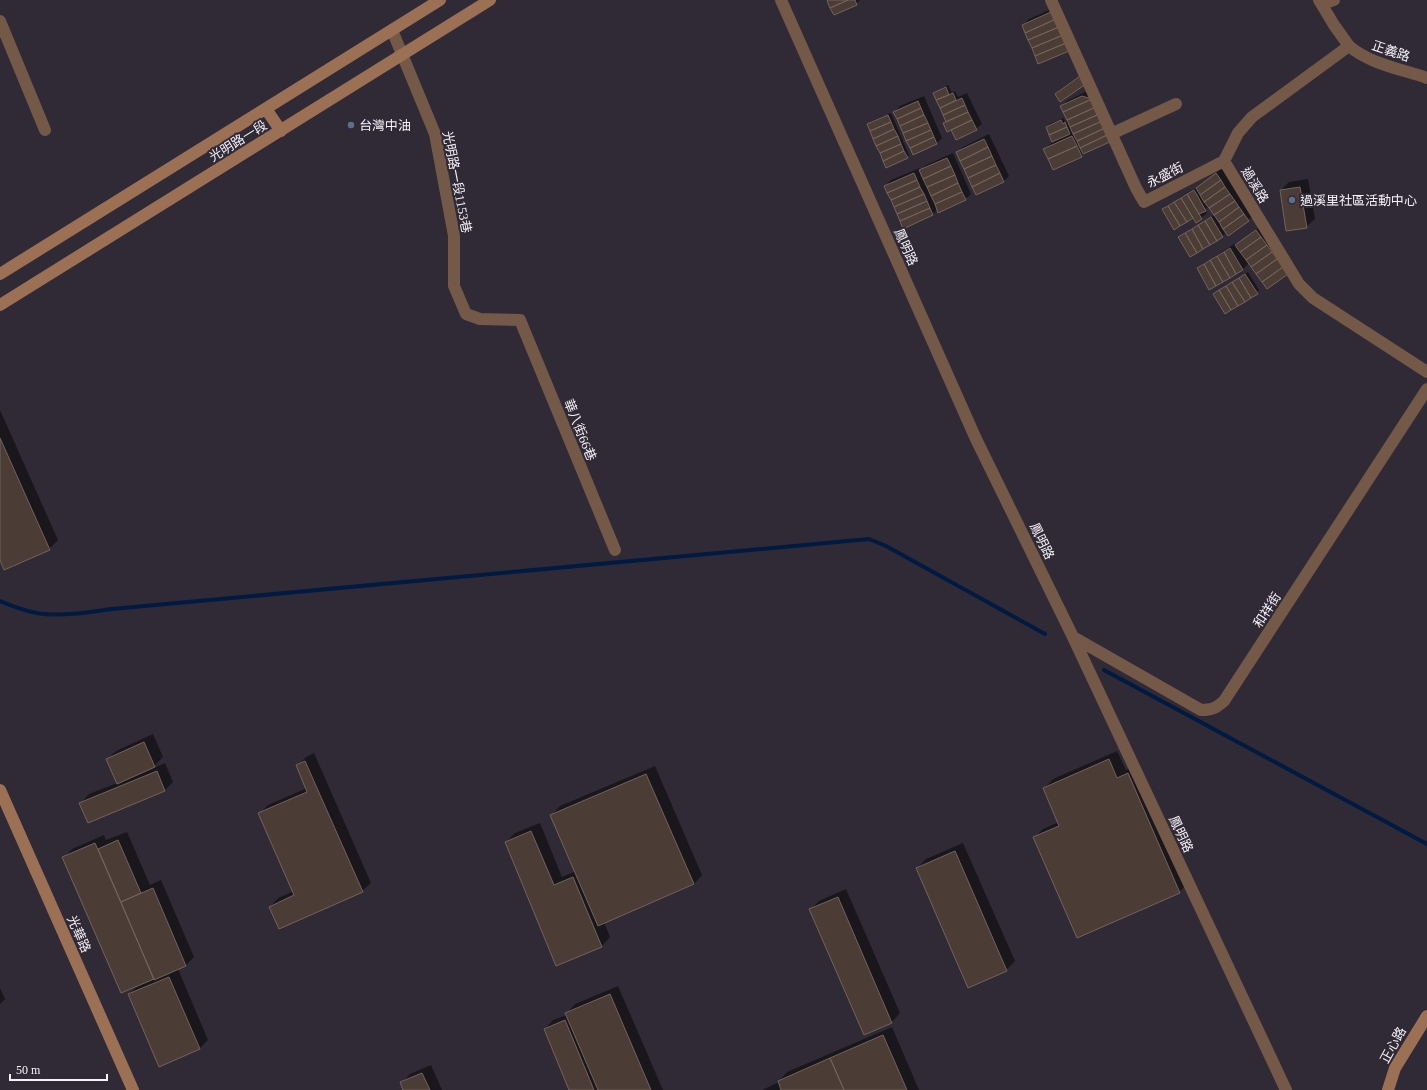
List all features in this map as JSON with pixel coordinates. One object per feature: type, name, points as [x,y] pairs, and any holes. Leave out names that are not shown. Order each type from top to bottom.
[{"type":"street","name":"光明路一段","points":[[0,274],[440,0]]},
{"type":"street","name":"光明路一段","points":[[0,306],[490,0]]},
{"type":"street","name":"鳳明路","points":[[781,0],[976,439],[1073,637],[1286,1090]]},
{"type":"street","name":"永盛街","points":[[1051,0],[1111,134],[1144,202],[1224,161]]},
{"type":"street","points":[[1334,0],[1320,2],[1349,46]]},
{"type":"street","points":[[0,22],[45,130]]},
{"type":"street","name":"光明路一段1153巷","points":[[392,30],[435,134],[454,236],[454,286],[466,314],[480,319],[520,320]]},
{"type":"street","name":"正義路","points":[[1349,46],[1356,53],[1366,58],[1427,78]]},
{"type":"street","name":"過溪路","points":[[1349,46],[1252,117],[1238,133],[1224,161],[1299,284],[1313,298],[1427,372]]},
{"type":"street","points":[[1111,134],[1176,104]]},
{"type":"street","points":[[266,109],[281,131]]},
{"type":"street","name":"華八街66巷","points":[[520,320],[615,550]]},
{"type":"street","name":"和祥街","points":[[1073,637],[1201,710],[1216,708],[1224,701],[1427,389]]},
{"type":"street","name":"光華路","points":[[0,790],[133,1090]]},
{"type":"street","name":"正心路","points":[[1388,1090],[1395,1068],[1427,1016]]},
{"type":"building","points":[[848,0],[830,8],[827,1]]},
{"type":"building","points":[[848,0],[855,0],[857,5],[834,15],[830,8]]},
{"type":"building","points":[[1053,11],[1056,19],[1025,33],[1022,25]]},
{"type":"building","points":[[1056,19],[1059,27],[1028,40],[1025,33]]},
{"type":"building","points":[[1059,27],[1063,35],[1032,48],[1028,40]]},
{"type":"building","points":[[1063,35],[1066,43],[1035,56],[1032,48]]},
{"type":"building","points":[[1066,43],[1069,51],[1038,64],[1035,56]]},
{"type":"building","points":[[1080,76],[1086,84],[1060,102],[1055,94]]},
{"type":"building","points":[[946,87],[949,95],[936,100],[933,93]]},
{"type":"building","points":[[953,93],[956,100],[940,108],[936,100]]},
{"type":"building","points":[[1082,96],[1092,99],[1063,112],[1060,106]]},
{"type":"building","points":[[962,98],[965,105],[943,115],[940,108]]},
{"type":"building","points":[[1092,99],[1096,107],[1067,120],[1063,112]]},
{"type":"building","points":[[918,101],[921,108],[897,119],[893,112]]},
{"type":"building","points":[[965,105],[968,112],[946,122],[943,115]]},
{"type":"building","points":[[1096,107],[1099,114],[1070,127],[1067,120]]},
{"type":"building","points":[[921,108],[924,115],[900,126],[897,119]]},
{"type":"building","points":[[968,112],[972,120],[947,132],[943,123]]},
{"type":"building","points":[[1099,114],[1102,121],[1073,134],[1070,127]]},
{"type":"building","points":[[888,115],[891,122],[870,131],[867,124]]},
{"type":"building","points":[[924,115],[928,123],[903,133],[900,126]]},
{"type":"building","points":[[972,120],[977,130],[956,140],[951,130]]},
{"type":"building","points":[[1061,120],[1063,124],[1065,122],[1067,127],[1049,135],[1046,127]]},
{"type":"building","points":[[1102,121],[1105,128],[1077,141],[1073,134]]},
{"type":"building","points":[[891,122],[894,129],[873,139],[870,131]]},
{"type":"building","points":[[928,123],[931,130],[906,141],[903,133]]},
{"type":"building","points":[[1067,127],[1070,134],[1052,142],[1049,135]]},
{"type":"building","points":[[1105,128],[1109,134],[1080,148],[1077,141]]},
{"type":"building","points":[[894,129],[898,136],[876,146],[873,139]]},
{"type":"building","points":[[931,130],[934,137],[910,148],[906,141]]},
{"type":"building","points":[[1109,134],[1112,141],[1083,154],[1080,148]]},
{"type":"building","points":[[898,136],[901,144],[880,153],[876,146]]},
{"type":"building","points":[[1072,136],[1077,146],[1048,159],[1043,149]]},
{"type":"building","points":[[934,137],[937,144],[913,155],[910,148]]},
{"type":"building","points":[[984,139],[988,147],[960,161],[956,152]]},
{"type":"building","points":[[901,144],[904,151],[883,161],[880,153]]},
{"type":"building","points":[[1077,146],[1082,157],[1053,170],[1048,159]]},
{"type":"building","points":[[988,147],[992,156],[964,169],[960,161]]},
{"type":"building","points":[[904,151],[908,158],[886,168],[883,161]]},
{"type":"building","points":[[992,156],[996,165],[968,178],[964,169]]},
{"type":"building","points":[[947,158],[951,166],[923,179],[919,170]]},
{"type":"building","points":[[996,165],[1000,173],[972,187],[968,178]]},
{"type":"building","points":[[951,166],[955,175],[927,187],[923,179]]},
{"type":"building","points":[[914,173],[917,180],[887,193],[884,186]]},
{"type":"building","points":[[1000,173],[1004,182],[976,195],[972,187]]},
{"type":"building","points":[[1216,173],[1221,180],[1200,195],[1196,188]]},
{"type":"building","points":[[955,175],[958,183],[931,196],[927,187]]},
{"type":"building","points":[[917,180],[920,187],[891,200],[887,193]]},
{"type":"building","points":[[1221,180],[1225,187],[1204,202],[1200,195]]},
{"type":"building","points":[[958,183],[962,192],[935,204],[931,196]]},
{"type":"building","points":[[920,187],[924,194],[894,207],[891,200]]},
{"type":"building","points":[[1225,187],[1230,194],[1209,208],[1204,202]]},
{"type":"building","name":"過溪里社區活動中心","points":[[1300,187],[1307,228],[1286,231],[1280,190]]},
{"type":"building","points":[[1194,190],[1206,211],[1199,214],[1187,194]]},
{"type":"building","points":[[962,192],[966,200],[938,213],[935,204]]},
{"type":"building","points":[[924,194],[927,201],[897,214],[894,207]]},
{"type":"building","points":[[1187,194],[1202,219],[1196,223],[1181,198]]},
{"type":"building","points":[[1230,194],[1235,201],[1214,215],[1209,208]]},
{"type":"building","points":[[1181,198],[1193,218],[1187,222],[1174,202]]},
{"type":"building","points":[[927,201],[930,208],[900,221],[897,214]]},
{"type":"building","points":[[1235,201],[1239,207],[1219,222],[1214,215]]},
{"type":"building","points":[[1174,202],[1187,222],[1180,226],[1168,206]]},
{"type":"building","points":[[1168,206],[1180,226],[1174,230],[1162,209]]},
{"type":"building","points":[[1239,207],[1244,214],[1223,229],[1219,222]]},
{"type":"building","points":[[930,208],[933,215],[903,229],[900,221]]},
{"type":"building","points":[[1244,214],[1249,221],[1228,236],[1223,229]]},
{"type":"building","points":[[1211,217],[1223,237],[1217,241],[1205,221]]},
{"type":"building","points":[[1205,221],[1217,241],[1210,245],[1198,225]]},
{"type":"building","points":[[1198,225],[1210,245],[1203,249],[1192,229]]},
{"type":"building","points":[[1192,229],[1203,249],[1197,253],[1185,233]]},
{"type":"building","points":[[1256,230],[1261,237],[1240,252],[1235,245]]},
{"type":"building","points":[[1185,233],[1197,253],[1190,257],[1178,237]]},
{"type":"building","points":[[1261,237],[1267,245],[1246,260],[1240,252]]},
{"type":"building","points":[[1267,245],[1272,252],[1251,267],[1246,260]]},
{"type":"building","points":[[1230,248],[1243,270],[1236,274],[1224,252]]},
{"type":"building","points":[[1224,252],[1236,274],[1230,278],[1217,256]]},
{"type":"building","points":[[1272,252],[1277,259],[1256,274],[1251,267]]},
{"type":"building","points":[[1217,256],[1230,278],[1223,282],[1210,260]]},
{"type":"building","points":[[1277,259],[1283,267],[1262,282],[1256,274]]},
{"type":"building","points":[[1210,260],[1223,282],[1216,286],[1204,264]]},
{"type":"building","points":[[1204,264],[1216,286],[1209,290],[1197,268]]},
{"type":"building","points":[[1283,267],[1288,274],[1267,289],[1262,282]]},
{"type":"building","points":[[1245,274],[1258,294],[1251,298],[1239,278]]},
{"type":"building","points":[[1239,278],[1251,298],[1245,302],[1232,282]]},
{"type":"building","points":[[1232,282],[1245,302],[1238,306],[1226,286]]},
{"type":"building","points":[[1226,286],[1238,306],[1231,310],[1219,290]]},
{"type":"building","points":[[1219,290],[1231,310],[1225,314],[1213,294]]},
{"type":"building","points":[[0,438],[50,550],[4,570],[0,560]]},
{"type":"building","points":[[144,742],[155,767],[117,784],[106,759]]},
{"type":"building","points":[[1109,759],[1117,778],[1128,773],[1180,893],[1077,938],[1033,837],[1059,826],[1043,788]]},
{"type":"building","points":[[305,761],[363,892],[279,929],[269,907],[294,895],[258,813],[307,792],[296,765]]},
{"type":"building","points":[[157,771],[165,791],[88,823],[79,803]]},
{"type":"building","points":[[646,774],[694,884],[598,926],[550,815]]},
{"type":"building","points":[[531,831],[554,885],[573,877],[602,947],[556,966],[505,842]]},
{"type":"building","points":[[118,840],[141,893],[121,902],[98,849]]},
{"type":"building","points":[[95,843],[154,979],[121,993],[62,857]]},
{"type":"building","points":[[955,851],[1007,971],[968,988],[916,868]]},
{"type":"building","points":[[153,888],[186,966],[154,980],[121,902]]},
{"type":"building","points":[[838,897],[892,1023],[864,1035],[809,909]]},
{"type":"building","points":[[169,977],[200,1049],[159,1067],[128,994]]},
{"type":"building","points":[[610,994],[651,1090],[598,1090],[565,1013]]},
{"type":"building","points":[[565,1020],[594,1090],[569,1090],[544,1029]]},
{"type":"building","points":[[883,1035],[907,1090],[844,1090],[830,1058]]},
{"type":"building","points":[[830,1058],[844,1090],[781,1090],[778,1081]]},
{"type":"building","points":[[422,1073],[430,1090],[403,1090],[400,1082]]},
{"type":"waterway","points":[[0,601],[39,613],[70,614],[869,539],[886,546],[1045,634]]},
{"type":"waterway","points":[[1104,670],[1427,844]]},
{"type":"place","name":"台灣中油","points":[[351,125]]},
{"type":"place","name":"過溪里社區活動中心","points":[[1292,200]]}]
